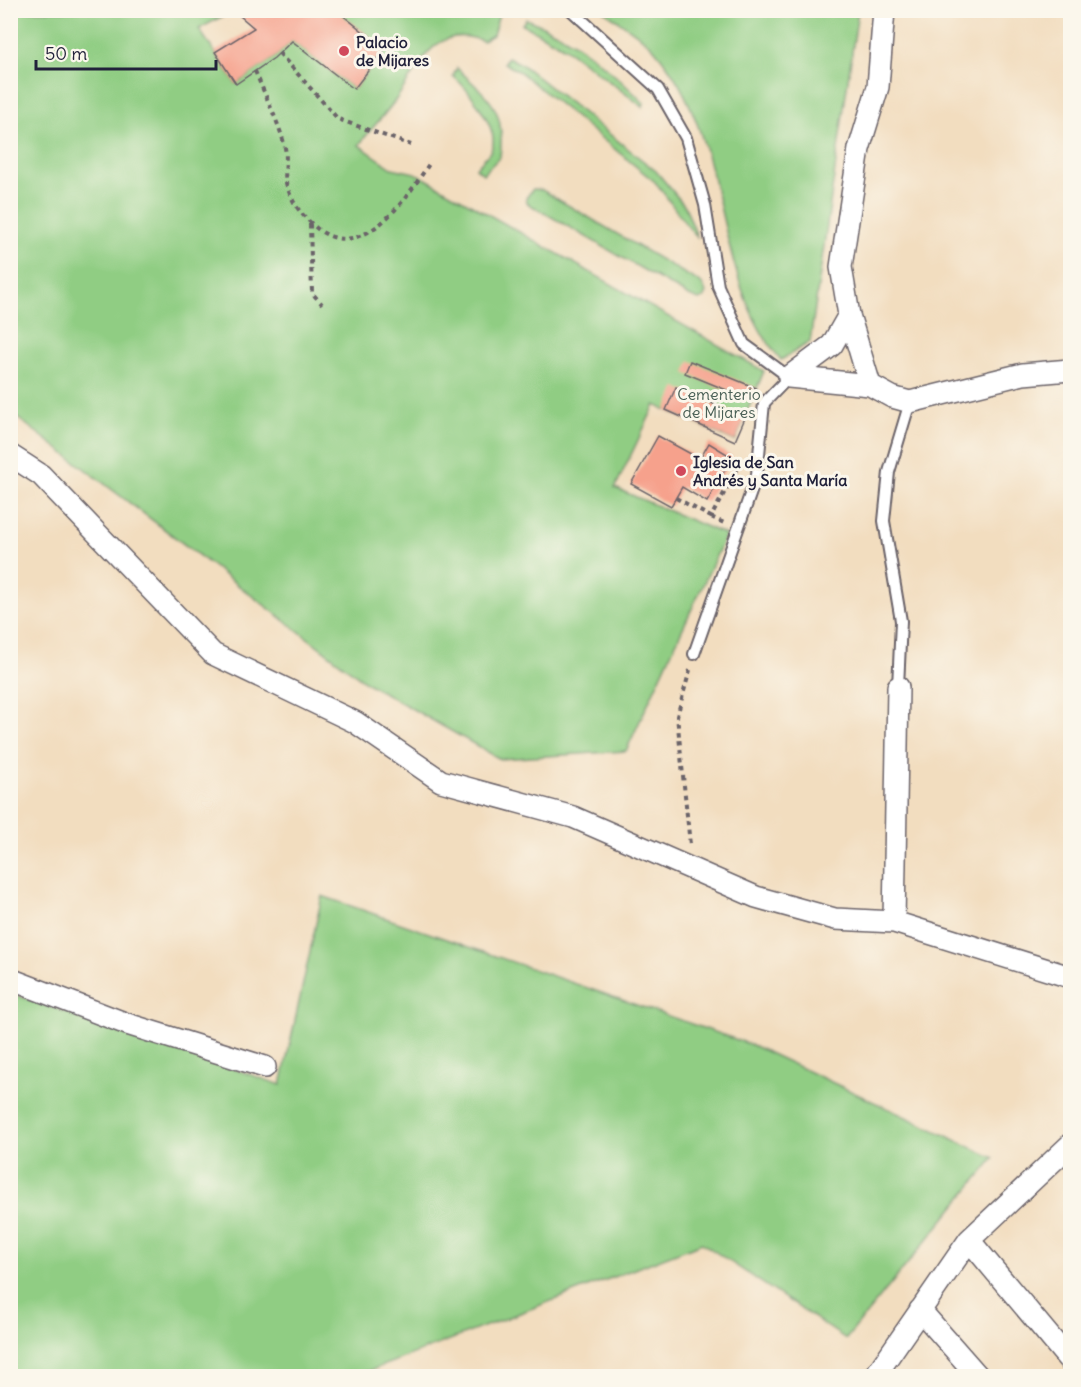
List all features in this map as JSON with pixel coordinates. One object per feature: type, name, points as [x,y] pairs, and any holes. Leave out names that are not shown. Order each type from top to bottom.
[{"type":"street","points":[[870,385],[849,315],[841,267],[859,149],[878,87],[884,10]]},
{"type":"street","points":[[789,377],[832,345],[849,315]]},
{"type":"street","points":[[789,377],[870,385],[892,397],[910,402],[1023,374],[1071,370]]},
{"type":"street","points":[[10,455],[41,475],[213,654],[355,722],[441,781],[573,817],[756,897],[835,919],[894,922],[1071,977]]},
{"type":"street","points":[[894,922],[898,687]]},
{"type":"street","points":[[10,979],[126,1024],[266,1067]]},
{"type":"street","points":[[875,1377],[969,1240],[1071,1145]]},
{"type":"street","points":[[969,1240],[1071,1361]]},
{"type":"street","points":[[920,1310],[978,1377]]},
{"type":"lane","points":[[571,10],[658,89],[686,138],[705,205],[718,286],[744,344],[789,377],[764,403],[757,476],[694,654]]},
{"type":"lane","points":[[898,687],[901,621],[884,521],[889,472],[910,402]]},
{"type":"path","points":[[279,53],[338,119],[411,145]]},
{"type":"path","points":[[255,71],[285,149],[286,187],[301,214],[319,232],[334,239],[357,236],[378,227],[411,191],[429,164]]},
{"type":"path","points":[[310,223],[312,293],[322,304]]},
{"type":"path","points":[[676,498],[711,517],[743,454]]},
{"type":"path","points":[[693,869],[677,716],[694,654]]},
{"type":"green space","name":"Cementerio de Mijares","points":[[10,11],[232,11],[199,29],[236,84],[274,58],[292,41],[354,89],[385,49],[336,11],[500,11],[493,35],[483,41],[453,37],[441,42],[431,50],[393,104],[359,145],[392,168],[415,173],[428,180],[764,371],[735,441],[655,405],[615,488],[726,535],[626,751],[500,759],[367,683],[11,413]]},
{"type":"green space","points":[[604,11],[858,11],[810,342],[781,360],[758,326],[742,289],[710,165],[697,125],[680,86],[649,44]]},
{"type":"green space","points":[[526,19],[559,34],[590,54],[644,103],[643,107],[565,48],[522,24]]},
{"type":"green space","points":[[508,57],[521,64],[656,171],[685,206],[697,237],[655,182],[520,72],[504,63]]},
{"type":"green space","points":[[457,68],[487,97],[498,115],[501,140],[500,157],[483,174],[476,168],[491,150],[492,132],[474,99],[453,76]]},
{"type":"green space","points":[[533,189],[542,190],[701,283],[706,292],[704,298],[699,300],[689,296],[527,203],[526,198]]},
{"type":"green space","points":[[322,896],[752,1045],[994,1158],[846,1339],[702,1243],[356,1376],[11,1376],[10,993],[281,1085]]},
{"type":"building","name":"Palacio de Mijares","points":[[233,10],[336,10],[385,49],[354,89],[292,41],[274,58],[236,84],[215,52],[254,28]]},
{"type":"building","points":[[690,361],[756,388],[751,400],[685,373]]},
{"type":"building","points":[[676,387],[745,418],[735,441],[666,410]]},
{"type":"building","name":"Iglesia de San Andrés y Santa María","points":[[658,436],[700,459],[709,443],[732,457],[707,502],[682,487],[671,506],[631,484]]},
{"type":"place","name":"Palacio de Mijares","points":[[344,51]]},
{"type":"place","name":"Iglesia de San Andrés y Santa María","points":[[681,471]]}]
